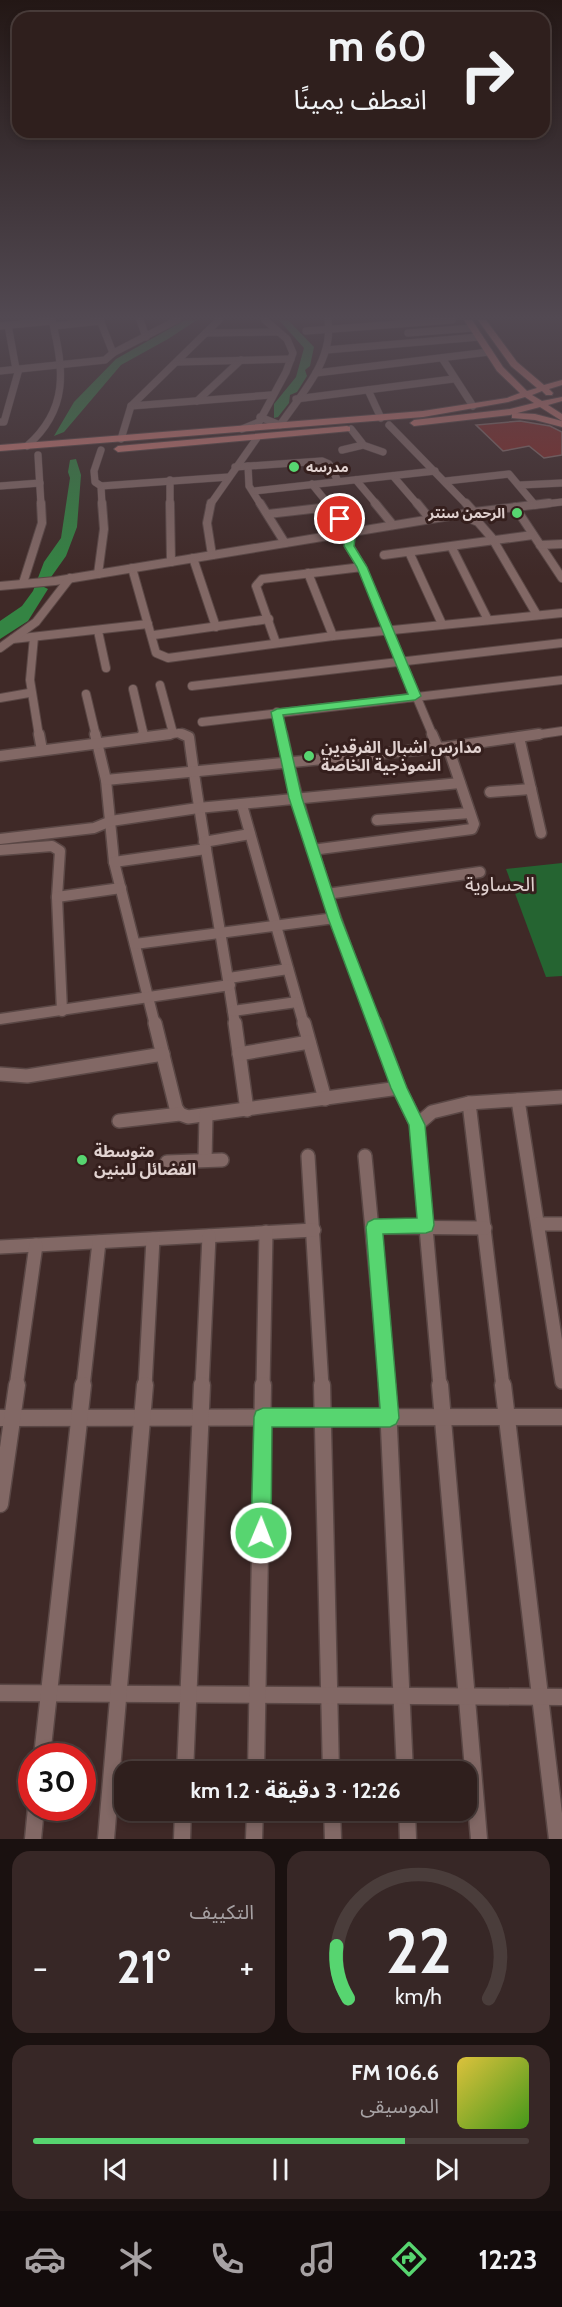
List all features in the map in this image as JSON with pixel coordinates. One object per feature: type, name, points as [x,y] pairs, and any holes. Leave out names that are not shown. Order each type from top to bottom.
[{"type":"main road","points":[[0,448],[381,418],[473,406]]},
{"type":"main road","points":[[443,421],[517,406]]},
{"type":"main road","points":[[462,419],[520,406]]},
{"type":"main road","points":[[0,458],[462,419],[525,416],[562,424]]},
{"type":"street","points":[[0,422],[4,422],[8,406]]},
{"type":"street","points":[[27,446],[52,418],[55,406]]},
{"type":"street","points":[[121,439],[131,406]]},
{"type":"street","points":[[242,429],[256,424],[266,406]]},
{"type":"street","points":[[260,417],[270,423],[280,425],[292,406]]},
{"type":"street","points":[[375,406],[381,418]]},
{"type":"street","points":[[389,425],[474,512]]},
{"type":"street","points":[[351,429],[362,443]]},
{"type":"street","points":[[212,555],[207,515],[209,507],[257,438]]},
{"type":"street","points":[[342,450],[362,443],[373,445],[383,452]]},
{"type":"street","points":[[101,450],[94,471],[95,482],[101,486],[229,477]]},
{"type":"street","points":[[23,583],[40,534],[38,455]]},
{"type":"street","points":[[235,467],[322,460],[329,464],[338,481]]},
{"type":"street","points":[[248,466],[247,482],[285,543]]},
{"type":"street","points":[[254,490],[435,471]]},
{"type":"street","points":[[446,481],[501,473],[514,477],[535,505]]},
{"type":"street","points":[[393,476],[430,519]]},
{"type":"street","points":[[170,480],[171,562]]},
{"type":"street","points":[[356,480],[393,525]]},
{"type":"street","points":[[0,486],[40,483]]},
{"type":"street","points":[[521,485],[562,483]]},
{"type":"street","points":[[312,484],[351,532],[349,546],[362,567],[415,696],[460,783],[474,824],[472,829],[466,831],[312,850]]},
{"type":"street","points":[[98,574],[104,529],[101,486]]},
{"type":"street","points":[[1,588],[460,514],[560,504]]},
{"type":"street","points":[[268,514],[329,507]]},
{"type":"street","points":[[515,507],[562,578]]},
{"type":"street","points":[[460,514],[478,522],[493,541],[537,615]]},
{"type":"street","points":[[384,555],[452,548],[533,535]]},
{"type":"street","points":[[540,545],[562,544]]},
{"type":"street","points":[[452,548],[488,620]]},
{"type":"street","points":[[409,552],[442,624]]},
{"type":"street","points":[[193,558],[216,627]]},
{"type":"street","points":[[276,643],[256,586],[258,582],[362,567]]},
{"type":"street","points":[[132,568],[148,624],[154,635],[156,653],[168,658],[333,636],[562,613]]},
{"type":"street","points":[[309,573],[333,636]]},
{"type":"street","points":[[0,648],[36,622],[70,578]]},
{"type":"street","points":[[154,635],[269,620]]},
{"type":"street","points":[[13,639],[148,624]]},
{"type":"street","points":[[98,631],[106,668]]},
{"type":"street","points":[[34,637],[29,658],[29,693],[42,750]]},
{"type":"street","points":[[192,686],[562,643]]},
{"type":"street","points":[[202,722],[562,680]]},
{"type":"street","points":[[160,685],[173,734]]},
{"type":"street","points":[[133,689],[144,737]]},
{"type":"street","points":[[0,698],[29,693]]},
{"type":"street","points":[[86,694],[106,780],[114,862],[176,1108],[180,1114]]},
{"type":"street","points":[[277,712],[295,798],[335,918],[399,1088],[417,1125],[479,1839]]},
{"type":"street","points":[[106,780],[443,747],[562,731]]},
{"type":"street","points":[[0,756],[173,734],[186,734],[189,737],[192,772],[222,934],[247,1110]]},
{"type":"street","points":[[519,737],[541,833]]},
{"type":"street","points":[[0,839],[94,828],[111,821],[198,808],[460,783]]},
{"type":"street","points":[[490,792],[531,789]]},
{"type":"street","points":[[242,805],[325,1099]]},
{"type":"street","points":[[377,820],[471,813]]},
{"type":"street","points":[[114,862],[250,834]]},
{"type":"street","points":[[0,850],[52,846],[60,851],[57,897],[62,1011]]},
{"type":"street","points":[[327,894],[480,872]]},
{"type":"street","points":[[57,897],[121,888]]},
{"type":"street","points":[[135,944],[335,918]]},
{"type":"street","points":[[0,1019],[149,997],[288,969]]},
{"type":"street","points":[[233,1011],[297,1002]]},
{"type":"street","points":[[239,1054],[309,1042]]},
{"type":"street","points":[[0,1074],[27,1076],[163,1054]]},
{"type":"street","points":[[119,1121],[180,1114],[188,1117],[206,1115],[399,1088]]},
{"type":"street","points":[[417,1125],[432,1112],[470,1103],[562,1097]]},
{"type":"street","points":[[518,1100],[562,1382]]},
{"type":"street","points":[[470,1103],[558,1839]]},
{"type":"street","points":[[205,1161],[206,1115]]},
{"type":"street","points":[[308,1156],[324,1418],[331,1761]]},
{"type":"street","points":[[364,1156],[374,1227],[390,1418],[405,1761]]},
{"type":"street","points":[[167,1162],[222,1160]]},
{"type":"street","points":[[538,1224],[562,1224]]},
{"type":"street","points":[[374,1227],[426,1225],[485,1228]]},
{"type":"street","points":[[0,1247],[314,1230]]},
{"type":"street","points":[[256,1761],[266,1232]]},
{"type":"street","points":[[186,1761],[209,1236]]},
{"type":"street","points":[[106,1839],[143,1418],[153,1239]]},
{"type":"street","points":[[43,1743],[99,1242]]},
{"type":"street","points":[[0,1504],[6,1418],[36,1245]]},
{"type":"street","points":[[6,1418],[562,1417]]},
{"type":"street","points":[[0,1693],[562,1697]]},
{"type":"street","points":[[33,1839],[35,1821]]},
{"type":"street","points":[[182,1839],[183,1821]]},
{"type":"street","points":[[254,1839],[255,1821]]},
{"type":"street","points":[[332,1821],[333,1839]]},
{"type":"street","points":[[407,1821],[408,1839]]},
{"type":"shaded area","points":[[72,406],[86,406],[64,432],[54,436]]},
{"type":"shaded area","points":[[274,406],[287,406],[278,417],[274,418]]},
{"type":"shaded area","points":[[76,459],[81,475],[77,527],[66,556],[44,587],[48,589],[28,621],[0,639],[0,621],[22,606],[33,591],[44,562],[61,538],[70,478],[68,472],[70,460]]},
{"type":"shaded area","points":[[562,863],[562,976],[546,977],[506,869]]},
{"type":"building","points":[[520,421],[550,426],[562,432],[562,455],[544,458],[529,446],[503,451],[476,425]]},
{"type":"place","name":"مدرسه","points":[[294,467]]},
{"type":"place","name":"الرحمن سنتر","points":[[517,513]]},
{"type":"place","name":"مدارس اشبال الفرقدين النموذجية الخاصة","points":[[309,756]]},
{"type":"place","name":"متوسطة الفضائل للبنين","points":[[82,1160]]},
{"type":"district","name":"الحساوية","points":[[500,884]]},
{"type":"route","points":[[261,1533],[263,1417],[390,1418],[374,1227],[426,1225],[417,1125],[399,1088],[335,918],[295,798],[277,712],[415,696],[362,567],[349,546],[351,532],[340,519]]}]
